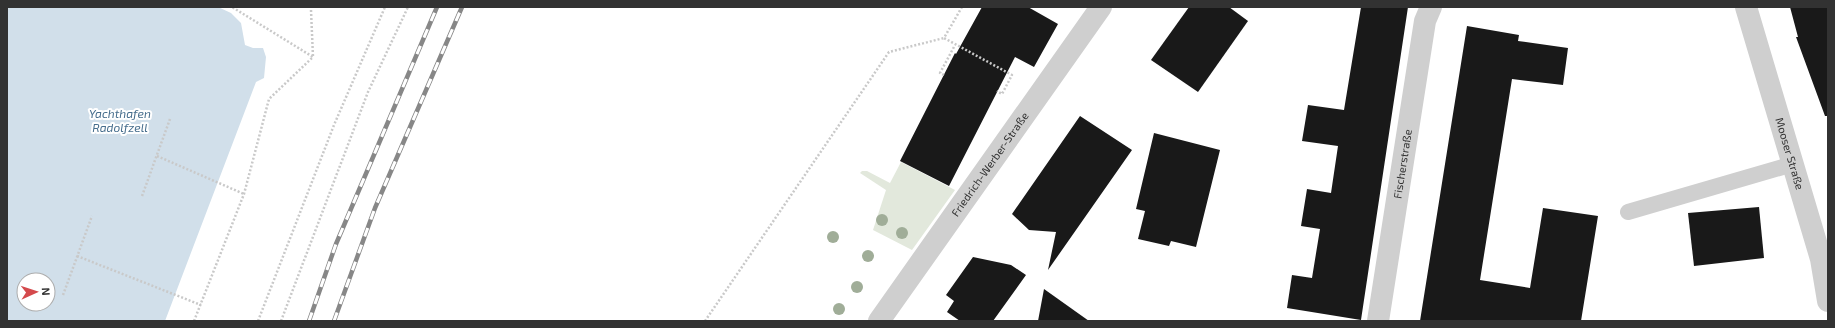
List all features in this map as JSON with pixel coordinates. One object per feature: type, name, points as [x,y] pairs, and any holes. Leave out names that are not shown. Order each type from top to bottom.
[{"type":"street","name":"Friedrich-Werber-Straße","points":[[879,321],[1101,7]]},
{"type":"street","name":"Fischerstraße","points":[[1378,321],[1426,21],[1431,7]]},
{"type":"street","name":"Mooser Straße","points":[[1746,7],[1821,259],[1828,301]]},
{"type":"lane","points":[[1628,212],[1793,164]]},
{"type":"path","points":[[232,7],[313,57]]},
{"type":"path","points":[[258,321],[331,132],[385,7]]},
{"type":"path","points":[[281,321],[368,92],[408,7]]},
{"type":"path","points":[[705,321],[889,52],[944,38],[962,7]]},
{"type":"path","points":[[194,321],[244,194],[269,99],[313,57],[311,10]]},
{"type":"path","points":[[944,38],[1012,75],[1002,94],[997,91]]},
{"type":"path","points":[[944,75],[940,73],[955,45]]},
{"type":"path","points":[[142,196],[170,119]]},
{"type":"path","points":[[157,156],[244,194]]},
{"type":"path","points":[[63,295],[92,216]]},
{"type":"path","points":[[77,256],[201,305]]},
{"type":"shaded area","points":[[901,162],[955,190],[912,250],[873,230],[886,190],[860,173],[862,171],[867,171],[890,183]]},
{"type":"water","name":"Yachthafen Radolfzell","points":[[7,7],[218,7],[231,13],[241,23],[245,45],[253,48],[263,48],[266,57],[264,78],[256,82],[165,321],[7,321]]},
{"type":"building","points":[[982,7],[1028,7],[1058,24],[1034,67],[1015,57],[949,186],[900,161],[955,53],[956,54]]},
{"type":"building","points":[[1189,7],[1229,7],[1248,21],[1198,92],[1151,60]]},
{"type":"building","points":[[1361,7],[1408,7],[1361,320],[1287,308],[1292,275],[1312,278],[1320,229],[1301,226],[1307,189],[1331,193],[1338,146],[1302,141],[1308,105],[1344,110]]},
{"type":"building","points":[[1790,7],[1828,7],[1828,116],[1825,116],[1796,37],[1798,37]]},
{"type":"building","points":[[1467,26],[1519,35],[1518,41],[1568,48],[1563,85],[1512,79],[1480,280],[1530,288],[1543,208],[1598,216],[1581,321],[1420,321]]},
{"type":"building","points":[[1080,116],[1132,150],[1048,270],[1056,232],[1029,230],[1012,214]]},
{"type":"building","points":[[1154,133],[1220,150],[1196,247],[1171,241],[1169,246],[1138,239],[1145,211],[1136,209]]},
{"type":"building","points":[[1759,207],[1764,258],[1694,266],[1688,213]]},
{"type":"building","points":[[973,257],[1011,265],[1026,275],[993,321],[960,321],[947,312],[954,301],[946,295]]},
{"type":"building","points":[[1044,289],[1089,321],[1038,321]]},
{"type":"railway","points":[[309,321],[336,244],[437,7]]},
{"type":"railway","points":[[334,321],[375,208],[462,7]]}]
